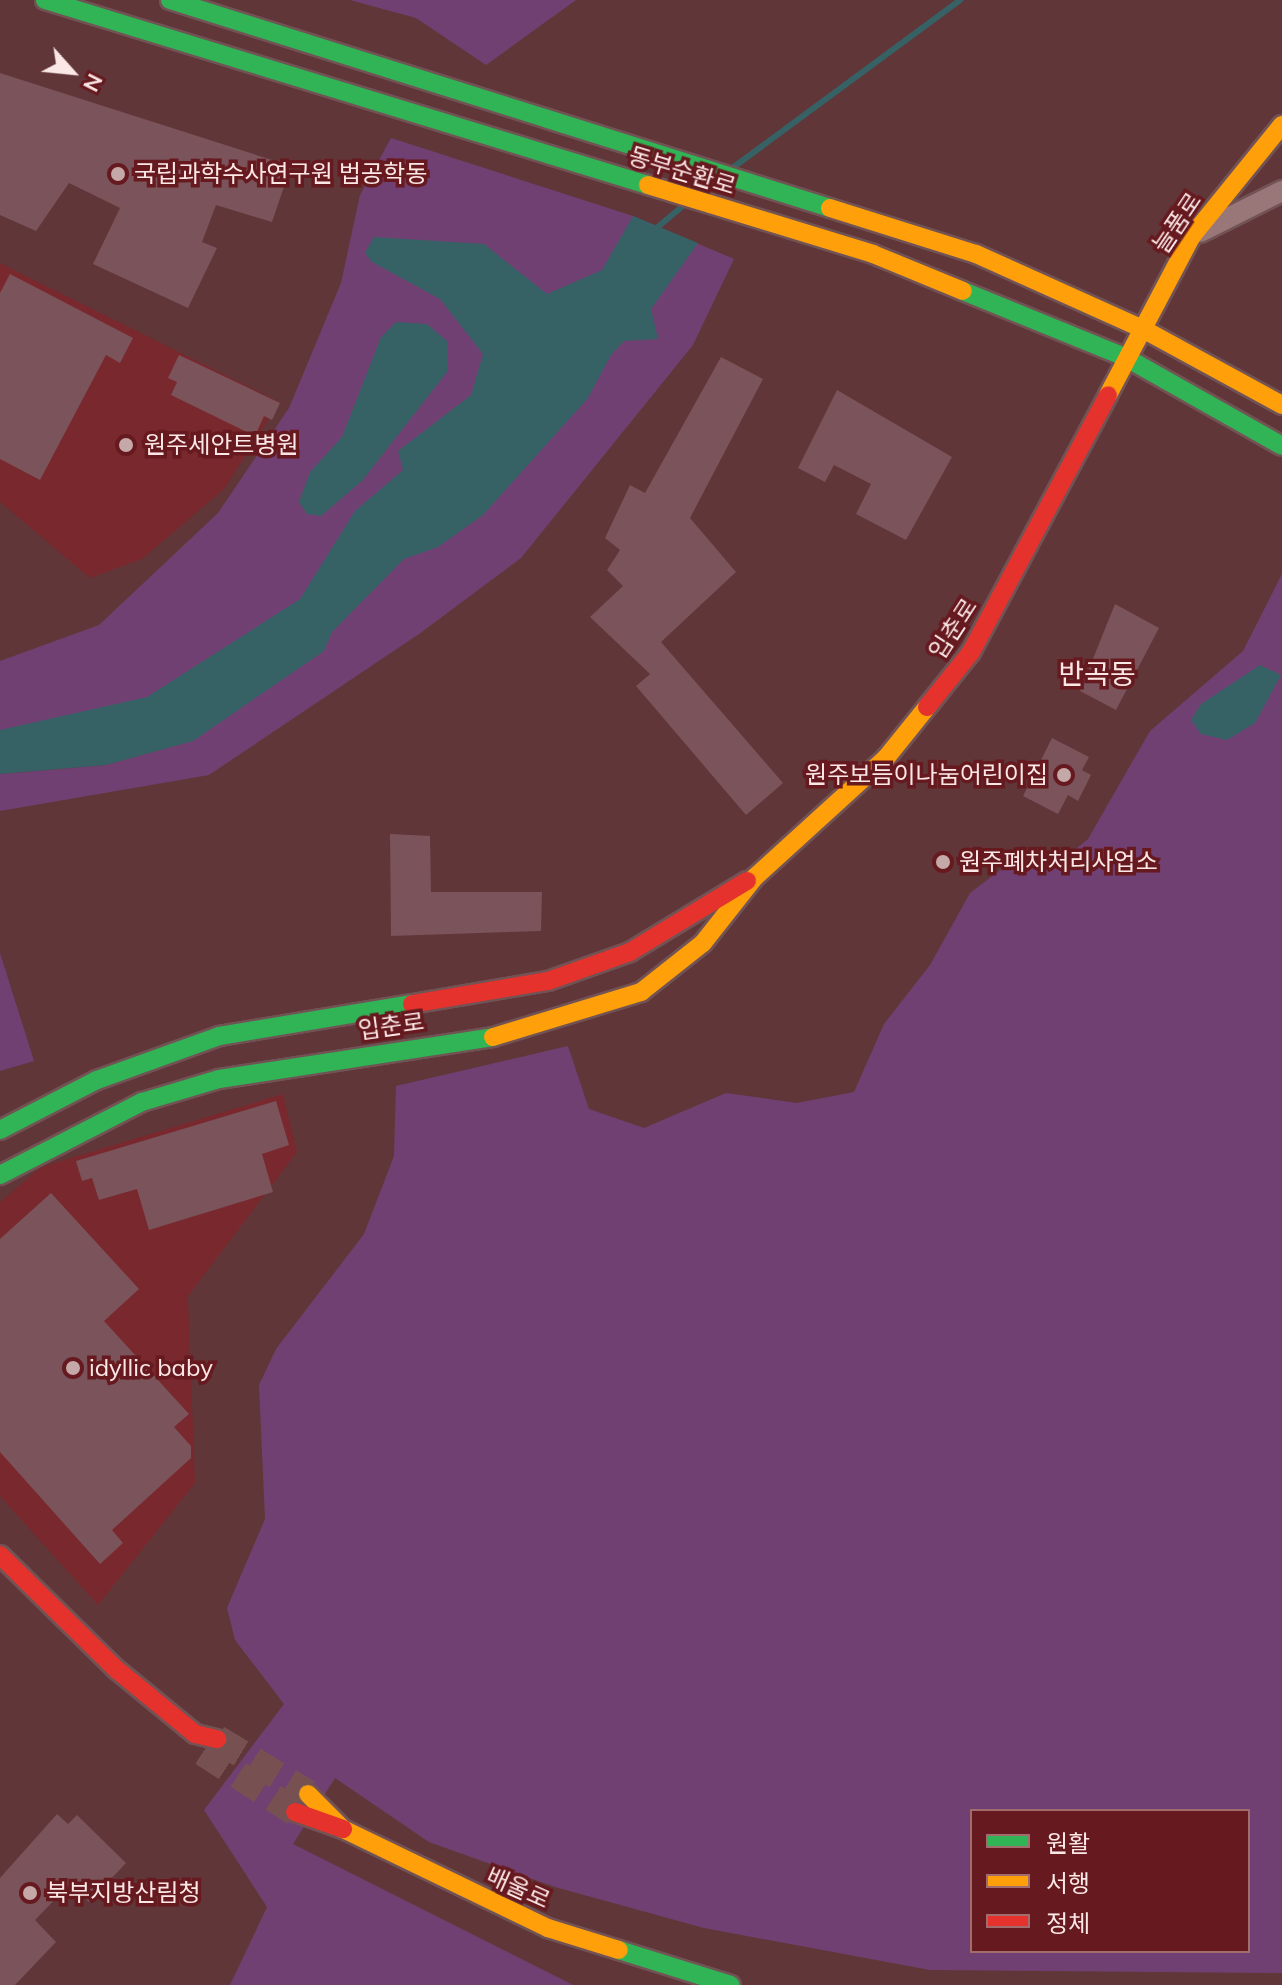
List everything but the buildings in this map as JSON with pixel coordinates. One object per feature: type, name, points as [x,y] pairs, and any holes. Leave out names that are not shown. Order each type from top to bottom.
[{"type":"street","name":"동부순환로","points":[[45,0],[749,217],[964,287],[1125,357],[1282,446]]},
{"type":"street","name":"동부순환로","points":[[170,0],[976,254],[1141,328],[1282,405]]},
{"type":"street","name":"늘품로","points":[[1125,357],[1192,236],[1282,125]]},
{"type":"street","points":[[1192,236],[1282,191]]},
{"type":"street","name":"입춘로","points":[[0,1175],[117,1113],[219,1079],[504,1035],[641,992],[703,943],[755,877],[886,758],[971,652],[1125,357]]},
{"type":"street","name":"입춘로","points":[[0,1130],[97,1080],[219,1036],[548,981],[630,952],[755,877]]},
{"type":"street","points":[[0,1555],[210,1745]]},
{"type":"street","name":"배울로","points":[[308,1794],[343,1829],[548,1928],[731,1985]]},
{"type":"street","points":[[295,1812],[343,1829]]},
{"type":"shaded area","points":[[350,0],[576,0],[486,65],[416,18]]},
{"type":"shaded area","points":[[391,138],[633,216],[734,259],[693,345],[521,558],[419,634],[209,775],[0,811],[0,774],[106,765],[184,743],[50,724],[0,730],[0,661],[99,625],[218,513],[289,408],[341,283],[360,195]]},
{"type":"shaded area","name":"원주세안트병원","points":[[0,263],[279,402],[225,488],[142,559],[90,578],[0,502]]},
{"type":"shaded area","points":[[1282,574],[1282,1973],[930,1970],[704,1928],[555,1887],[429,1842],[335,1778],[293,1844],[573,1985],[230,1985],[267,1907],[204,1810],[284,1704],[235,1640],[227,1608],[265,1519],[259,1385],[276,1349],[364,1234],[394,1156],[396,1086],[568,1046],[589,1109],[644,1128],[726,1093],[797,1103],[854,1092],[884,1024],[930,965],[970,893],[1003,868],[1056,865],[1088,839],[1150,731],[1243,651]]},
{"type":"shaded area","points":[[0,953],[34,1061],[0,1071]]},
{"type":"shaded area","points":[[283,1094],[297,1152],[188,1296],[195,1483],[98,1605],[0,1496],[0,1202],[41,1167]]},
{"type":"water","points":[[633,216],[698,243],[651,309],[658,339],[624,341],[611,355],[588,398],[483,515],[438,547],[404,559],[332,632],[324,651],[193,741],[106,765],[0,774],[0,730],[147,697],[300,599],[355,511],[403,470],[398,451],[471,395],[483,354],[440,299],[372,262],[365,253],[374,237],[484,244],[547,294],[602,270]]},
{"type":"water","points":[[396,322],[427,324],[448,342],[447,372],[362,481],[321,516],[307,514],[299,502],[310,472],[342,437],[381,337]]},
{"type":"water","points":[[1260,665],[1281,675],[1255,723],[1227,740],[1201,734],[1191,720],[1201,704]]},
{"type":"waterway","points":[[731,169],[960,0]]},
{"type":"waterway","points":[[653,231],[684,205]]},
{"type":"tunnel","points":[[217,1739],[308,1794]]},
{"type":"tunnel","points":[[203,1752],[295,1812]]},
{"type":"traffic: fast","points":[[45,0],[648,185]]},
{"type":"traffic: fast","points":[[170,0],[830,208]]},
{"type":"traffic: fast","points":[[963,291],[1125,357],[1282,446]]},
{"type":"traffic: fast","points":[[0,1130],[97,1080],[219,1036],[412,1004]]},
{"type":"traffic: fast","points":[[0,1175],[142,1102],[219,1079],[493,1037]]},
{"type":"traffic: fast","points":[[619,1950],[731,1985]]},
{"type":"traffic: slow","points":[[1108,395],[1192,236],[1282,125]]},
{"type":"traffic: slow","points":[[648,185],[873,254],[963,291]]},
{"type":"traffic: slow","points":[[830,208],[976,254],[1141,328],[1282,405]]},
{"type":"traffic: slow","points":[[493,1037],[641,992],[703,943],[755,877],[886,758],[927,707]]},
{"type":"traffic: slow","points":[[308,1794],[343,1829],[548,1928],[619,1950]]},
{"type":"traffic: jam","points":[[927,707],[971,652],[1108,395]]},
{"type":"traffic: jam","points":[[412,1004],[548,981],[630,952],[747,881]]},
{"type":"traffic: jam","points":[[0,1555],[116,1669],[195,1734],[217,1739]]},
{"type":"traffic: jam","points":[[295,1812],[343,1829]]},
{"type":"place","name":"국립과학수사연구원 법공학동","points":[[118,174]]},
{"type":"place","name":"원주세안트병원","points":[[126,445]]},
{"type":"place","name":"원주보듬이나눔어린이집","points":[[1064,775]]},
{"type":"place","name":"원주폐차처리사업소","points":[[943,862]]},
{"type":"place","name":"idyllic baby","points":[[73,1368]]},
{"type":"place","name":"북부지방산림청","points":[[30,1893]]},
{"type":"district","name":"반곡동","points":[[1097,674]]}]
